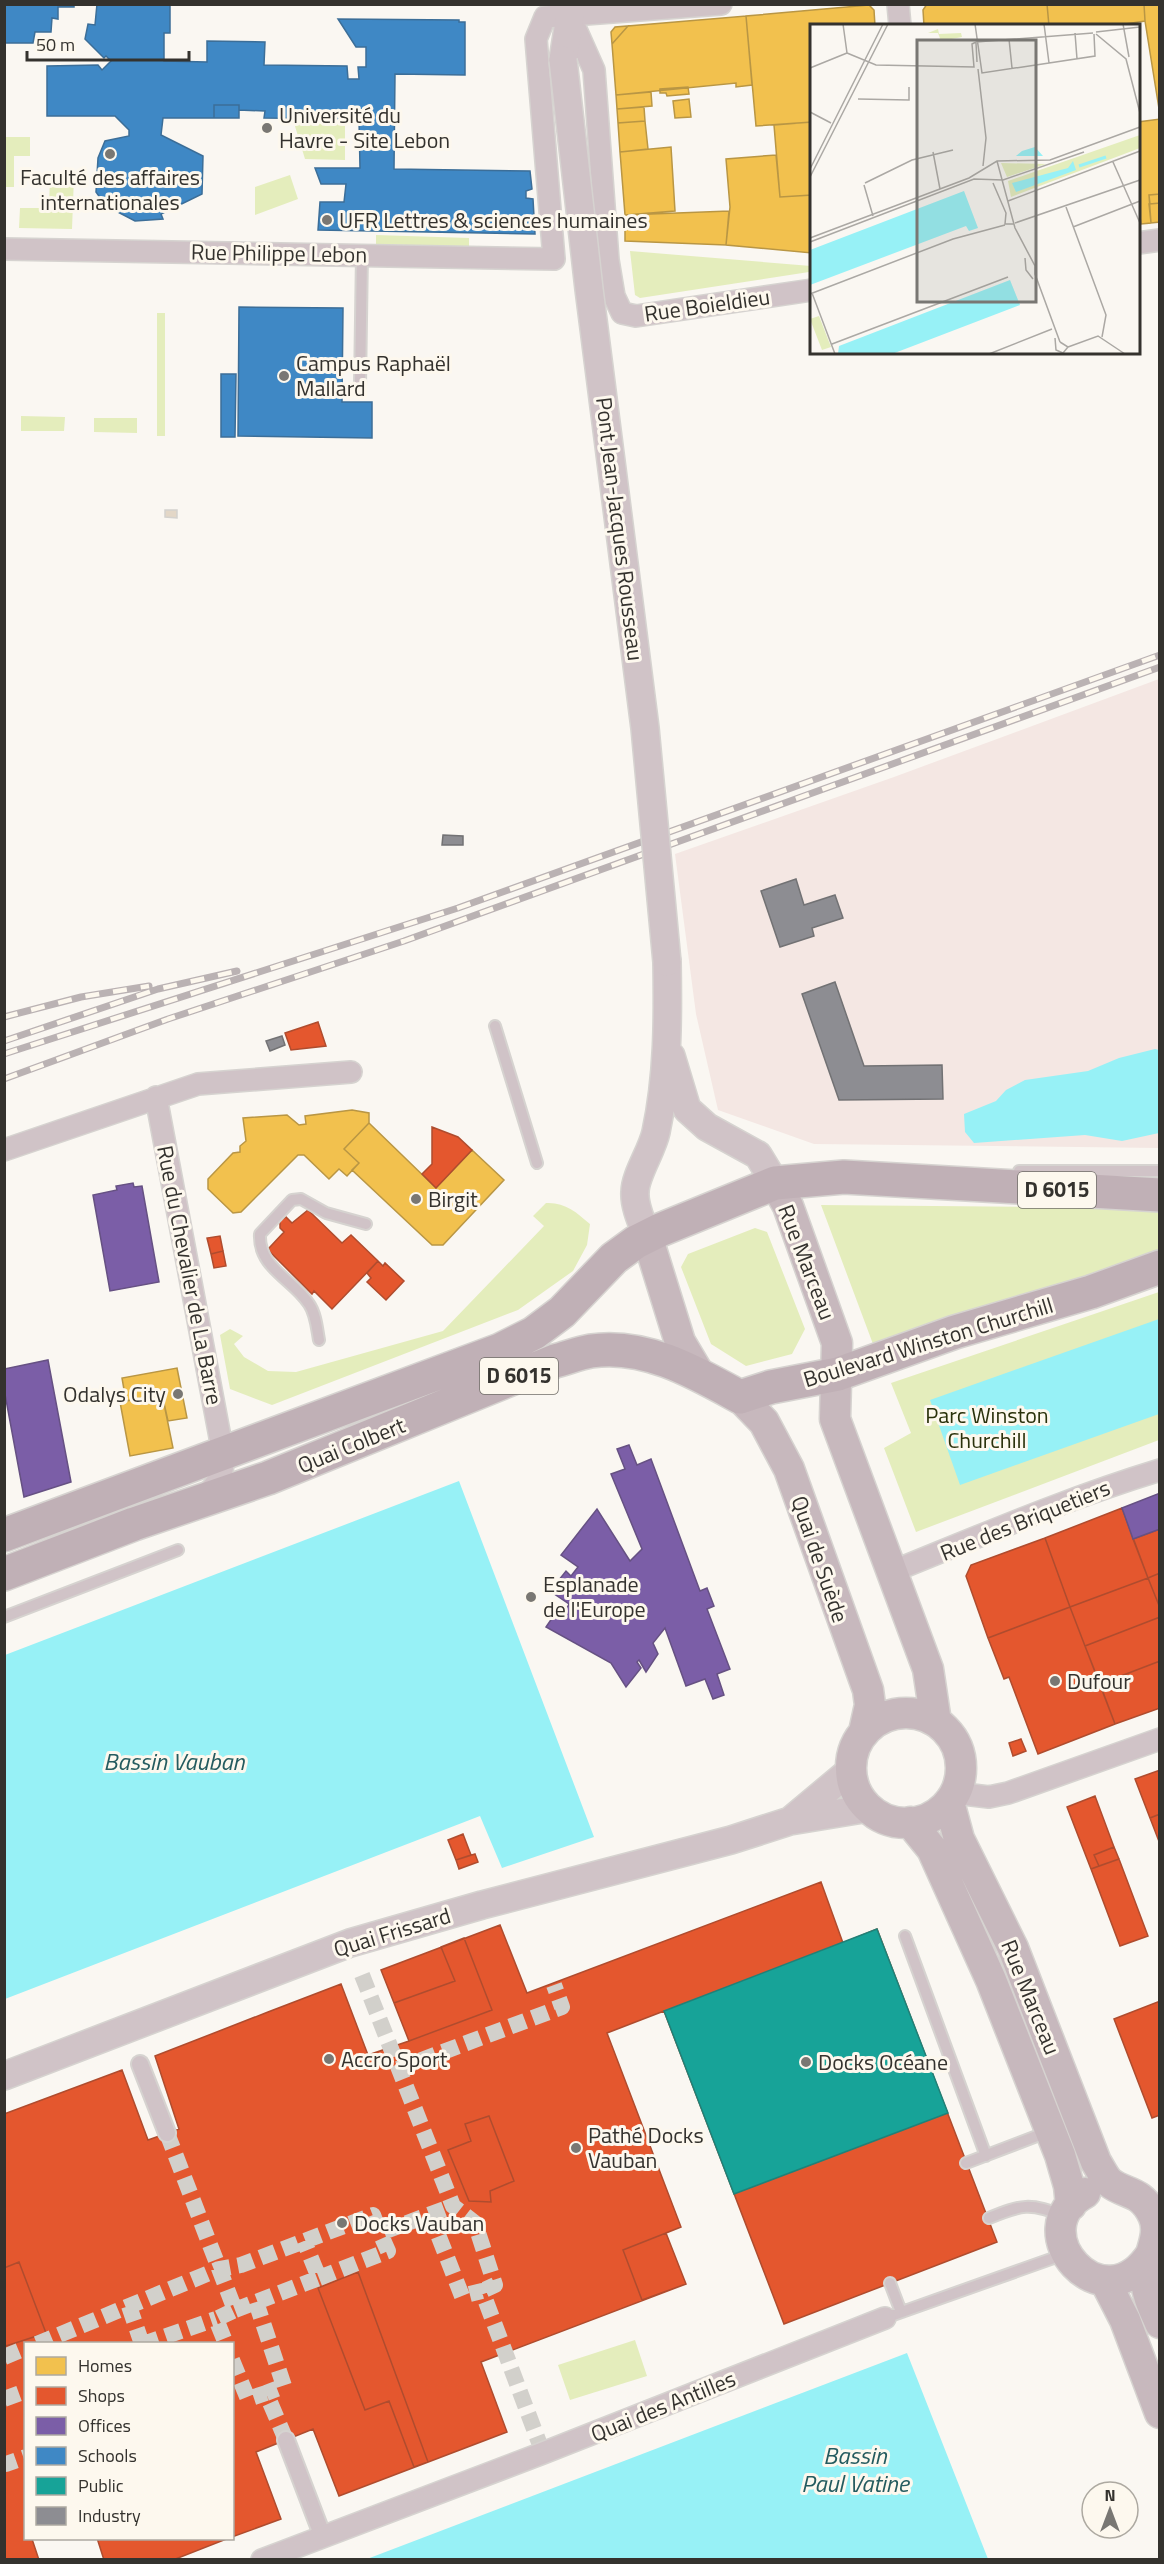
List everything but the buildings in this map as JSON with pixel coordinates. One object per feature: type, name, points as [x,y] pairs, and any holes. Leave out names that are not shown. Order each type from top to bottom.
[{"type":"main road","name":"D 6015","points":[[647,1236],[775,1183],[844,1177],[968,1179],[1160,1195]]},
{"type":"main road","name":"Rue Marceau","points":[[775,1183],[788,1206],[837,1343],[838,1374]]},
{"type":"main road","name":"Quai Colbert","points":[[4,1535],[500,1350],[534,1333],[562,1312],[614,1258],[647,1236]]},
{"type":"main road","points":[[647,1236],[680,1342],[699,1374],[740,1397]]},
{"type":"main road","name":"Boulevard Winston Churchill","points":[[740,1397],[838,1374],[955,1332],[1091,1292],[1160,1267]]},
{"type":"main road","name":"Quai Colbert","points":[[4,1574],[134,1524],[268,1478],[555,1361],[590,1351],[618,1349],[640,1352],[699,1374]]},
{"type":"main road","points":[[838,1374],[835,1419],[928,1669],[936,1722]]},
{"type":"main road","name":"Quai de Suède","points":[[740,1397],[764,1422],[789,1469],[868,1690],[870,1705],[864,1732]]},
{"type":"main road","points":[[909,1713],[936,1722],[948,1732],[957,1746],[961,1762],[960,1778],[952,1797],[938,1812],[924,1819],[910,1822],[895,1822],[869,1808],[856,1791],[851,1770],[855,1746],[864,1732],[878,1720],[895,1714],[909,1713]]},
{"type":"main road","name":"Rue Marceau","points":[[952,1797],[959,1839],[1013,1948],[1096,2163],[1109,2182],[1131,2192],[1157,2215],[1156,2238],[1146,2279],[1148,2292],[1160,2323]]},
{"type":"main road","name":"Rue Marceau","points":[[910,1822],[932,1849],[991,1980],[1051,2131],[1069,2186],[1067,2211],[1061,2229],[1066,2254]]},
{"type":"main road","points":[[1067,2211],[1080,2196],[1092,2189],[1105,2186],[1118,2187]]},
{"type":"main road","points":[[1066,2254],[1089,2277],[1105,2281],[1119,2280],[1132,2275],[1143,2266],[1151,2254]]},
{"type":"main road","points":[[1105,2281],[1125,2320],[1160,2413]]},
{"type":"street","points":[[570,10],[721,4]]},
{"type":"street","points":[[898,4],[900,24]]},
{"type":"street","name":"Rue Philippe Lebon","points":[[4,249],[554,259],[536,39],[545,18],[570,10]]},
{"type":"street","name":"Rue Boieldieu","points":[[570,10],[594,70],[608,260],[614,296],[622,313],[636,316],[810,290]]},
{"type":"street","name":"Pont Jean-Jacques Rousseau","points":[[570,10],[563,60],[589,289],[645,728],[667,962],[667,1043],[656,1131],[649,1156],[635,1184],[634,1195],[647,1236]]},
{"type":"street","points":[[1140,243],[1160,240]]},
{"type":"street","name":"Pont Jean-Jacques Rousseau","points":[[667,1043],[687,1109],[707,1127],[758,1155]]},
{"type":"street","points":[[4,1150],[198,1084],[351,1072]]},
{"type":"street","name":"Rue du Chevalier de La Barre","points":[[156,1097],[223,1453]]},
{"type":"street","name":"Rue Marceau","points":[[758,1155],[775,1183]]},
{"type":"street","points":[[223,1453],[248,1478],[268,1478]]},
{"type":"street","points":[[200,1502],[214,1488],[220,1477],[224,1466],[223,1453]]},
{"type":"street","name":"Rue des Briquetiers","points":[[891,1572],[925,1560],[1013,1521],[1107,1486],[1160,1470]]},
{"type":"street","points":[[952,1797],[988,1797],[1008,1793],[1160,1739]]},
{"type":"street","name":"Quai Frissard","points":[[790,1821],[851,1770]]},
{"type":"street","name":"Quai Frissard","points":[[4,2076],[350,1943],[483,1905],[731,1840],[790,1821],[869,1808]]},
{"type":"street","points":[[140,2064],[167,2133]]},
{"type":"street","name":"Quai des Antilles","points":[[262,2559],[893,2315]]},
{"type":"street","points":[[286,2440],[323,2537]]},
{"type":"lane","points":[[360,385],[362,254]]},
{"type":"lane","points":[[495,1026],[537,1163]]},
{"type":"lane","points":[[1002,1171],[1160,1171]]},
{"type":"lane","points":[[319,1340],[309,1304],[265,1259],[259,1247],[260,1234],[292,1200],[301,1199],[326,1213],[366,1224]]},
{"type":"lane","points":[[4,1617],[178,1550]]},
{"type":"lane","points":[[905,1936],[986,2156]]},
{"type":"lane","points":[[966,2163],[1051,2131]]},
{"type":"lane","points":[[989,2218],[1019,2206],[1067,2211]]},
{"type":"lane","name":"Quai des Antilles","points":[[893,2315],[1066,2254]]},
{"type":"lane","points":[[890,2283],[893,2315]]},
{"type":"shaded area","points":[[1159,679],[1159,1148],[814,1144],[718,1110],[696,1014],[675,854],[894,777]]},
{"type":"green space","points":[[294,123],[345,124],[345,160],[305,159]]},
{"type":"green space","points":[[4,137],[30,137],[30,156],[14,156],[14,187],[5,187]]},
{"type":"green space","points":[[290,175],[298,199],[255,215],[255,187]]},
{"type":"green space","points":[[50,176],[74,177],[72,229],[19,228],[20,208],[49,208]]},
{"type":"green space","points":[[376,235],[469,238],[469,247],[376,244]]},
{"type":"green space","points":[[630,251],[810,266],[809,272],[640,298],[635,295]]},
{"type":"green space","points":[[157,313],[165,313],[165,436],[157,436]]},
{"type":"green space","points":[[21,416],[65,417],[64,431],[21,431]]},
{"type":"green space","points":[[94,418],[137,418],[137,433],[94,432]]},
{"type":"green space","points":[[546,1203],[565,1206],[590,1224],[587,1245],[573,1271],[518,1310],[272,1405],[230,1389],[220,1335],[230,1329],[243,1336],[234,1344],[244,1357],[268,1371],[296,1372],[443,1331],[544,1226],[533,1216]]},
{"type":"green space","points":[[821,1205],[1159,1208],[1159,1252],[873,1344]]},
{"type":"green space","points":[[755,1228],[767,1232],[805,1329],[792,1354],[746,1366],[711,1344],[681,1267],[688,1254]]},
{"type":"green space","name":"Parc Winston Churchill","points":[[1159,1292],[1159,1440],[916,1532],[884,1448],[911,1433],[891,1383]]},
{"type":"green space","points":[[635,2340],[647,2376],[570,2400],[558,2365]]},
{"type":"water","points":[[1159,1050],[1159,1133],[1122,1141],[1085,1135],[974,1143],[965,1132],[964,1114],[996,1101],[1006,1090],[1025,1080],[1088,1071],[1119,1058]]},
{"type":"water","points":[[1159,1319],[1159,1414],[960,1485],[930,1400]]},
{"type":"water","name":"Bassin Vauban","points":[[459,1481],[594,1837],[502,1868],[480,1816],[5,1999],[5,1655]]},
{"type":"water","name":"Bassin Paul Vatine","points":[[907,2353],[988,2559],[367,2559]]},
{"type":"tunnel","points":[[362,1975],[453,2206],[475,2223],[495,2285],[482,2291]]},
{"type":"tunnel","points":[[398,2069],[562,2007],[554,1985]]},
{"type":"tunnel","points":[[167,2133],[235,2310],[216,2319],[225,2342]]},
{"type":"tunnel","points":[[42,2342],[219,2269],[241,2265],[373,2215],[380,2233],[453,2206]]},
{"type":"tunnel","points":[[430,2214],[462,2296],[482,2291],[543,2453]]},
{"type":"tunnel","points":[[319,2278],[388,2251],[380,2233]]},
{"type":"tunnel","points":[[235,2310],[319,2278],[304,2241]]},
{"type":"tunnel","points":[[256,2302],[284,2386],[266,2393]]},
{"type":"tunnel","points":[[129,2306],[141,2342]]},
{"type":"tunnel","points":[[149,2342],[216,2319]]},
{"type":"tunnel","points":[[4,2357],[24,2349]]},
{"type":"tunnel","points":[[234,2365],[248,2399],[266,2393],[286,2440]]},
{"type":"tunnel","points":[[4,2399],[24,2392]]},
{"type":"tunnel","points":[[4,2459],[6,2464],[24,2458]]},
{"type":"railway","points":[[4,1054],[458,908],[1160,655]]},
{"type":"railway","points":[[4,1079],[168,1019],[404,941],[1160,667]]},
{"type":"railway","points":[[4,1041],[158,989],[237,971]]},
{"type":"railway","points":[[4,1017],[81,997],[149,986]]},
{"type":"place","name":"Université du Havre - Site Lebon","points":[[267,128]]},
{"type":"place","name":"Faculté des affaires internationales","points":[[110,154]]},
{"type":"place","name":"UFR Lettres & sciences humaines","points":[[327,220]]},
{"type":"place","name":"Campus Raphaël Mallard","points":[[284,376]]},
{"type":"place","name":"Birgit","points":[[416,1199]]},
{"type":"place","name":"Odalys City","points":[[178,1394]]},
{"type":"place","name":"Esplanade de l'Europe","points":[[531,1597]]},
{"type":"place","name":"Dufour","points":[[1055,1681]]},
{"type":"place","name":"Accro Sport","points":[[329,2059]]},
{"type":"place","name":"Docks Océane","points":[[806,2062]]},
{"type":"place","name":"Pathé Docks Vauban","points":[[576,2148]]},
{"type":"place","name":"Docks Vauban","points":[[342,2223]]}]
